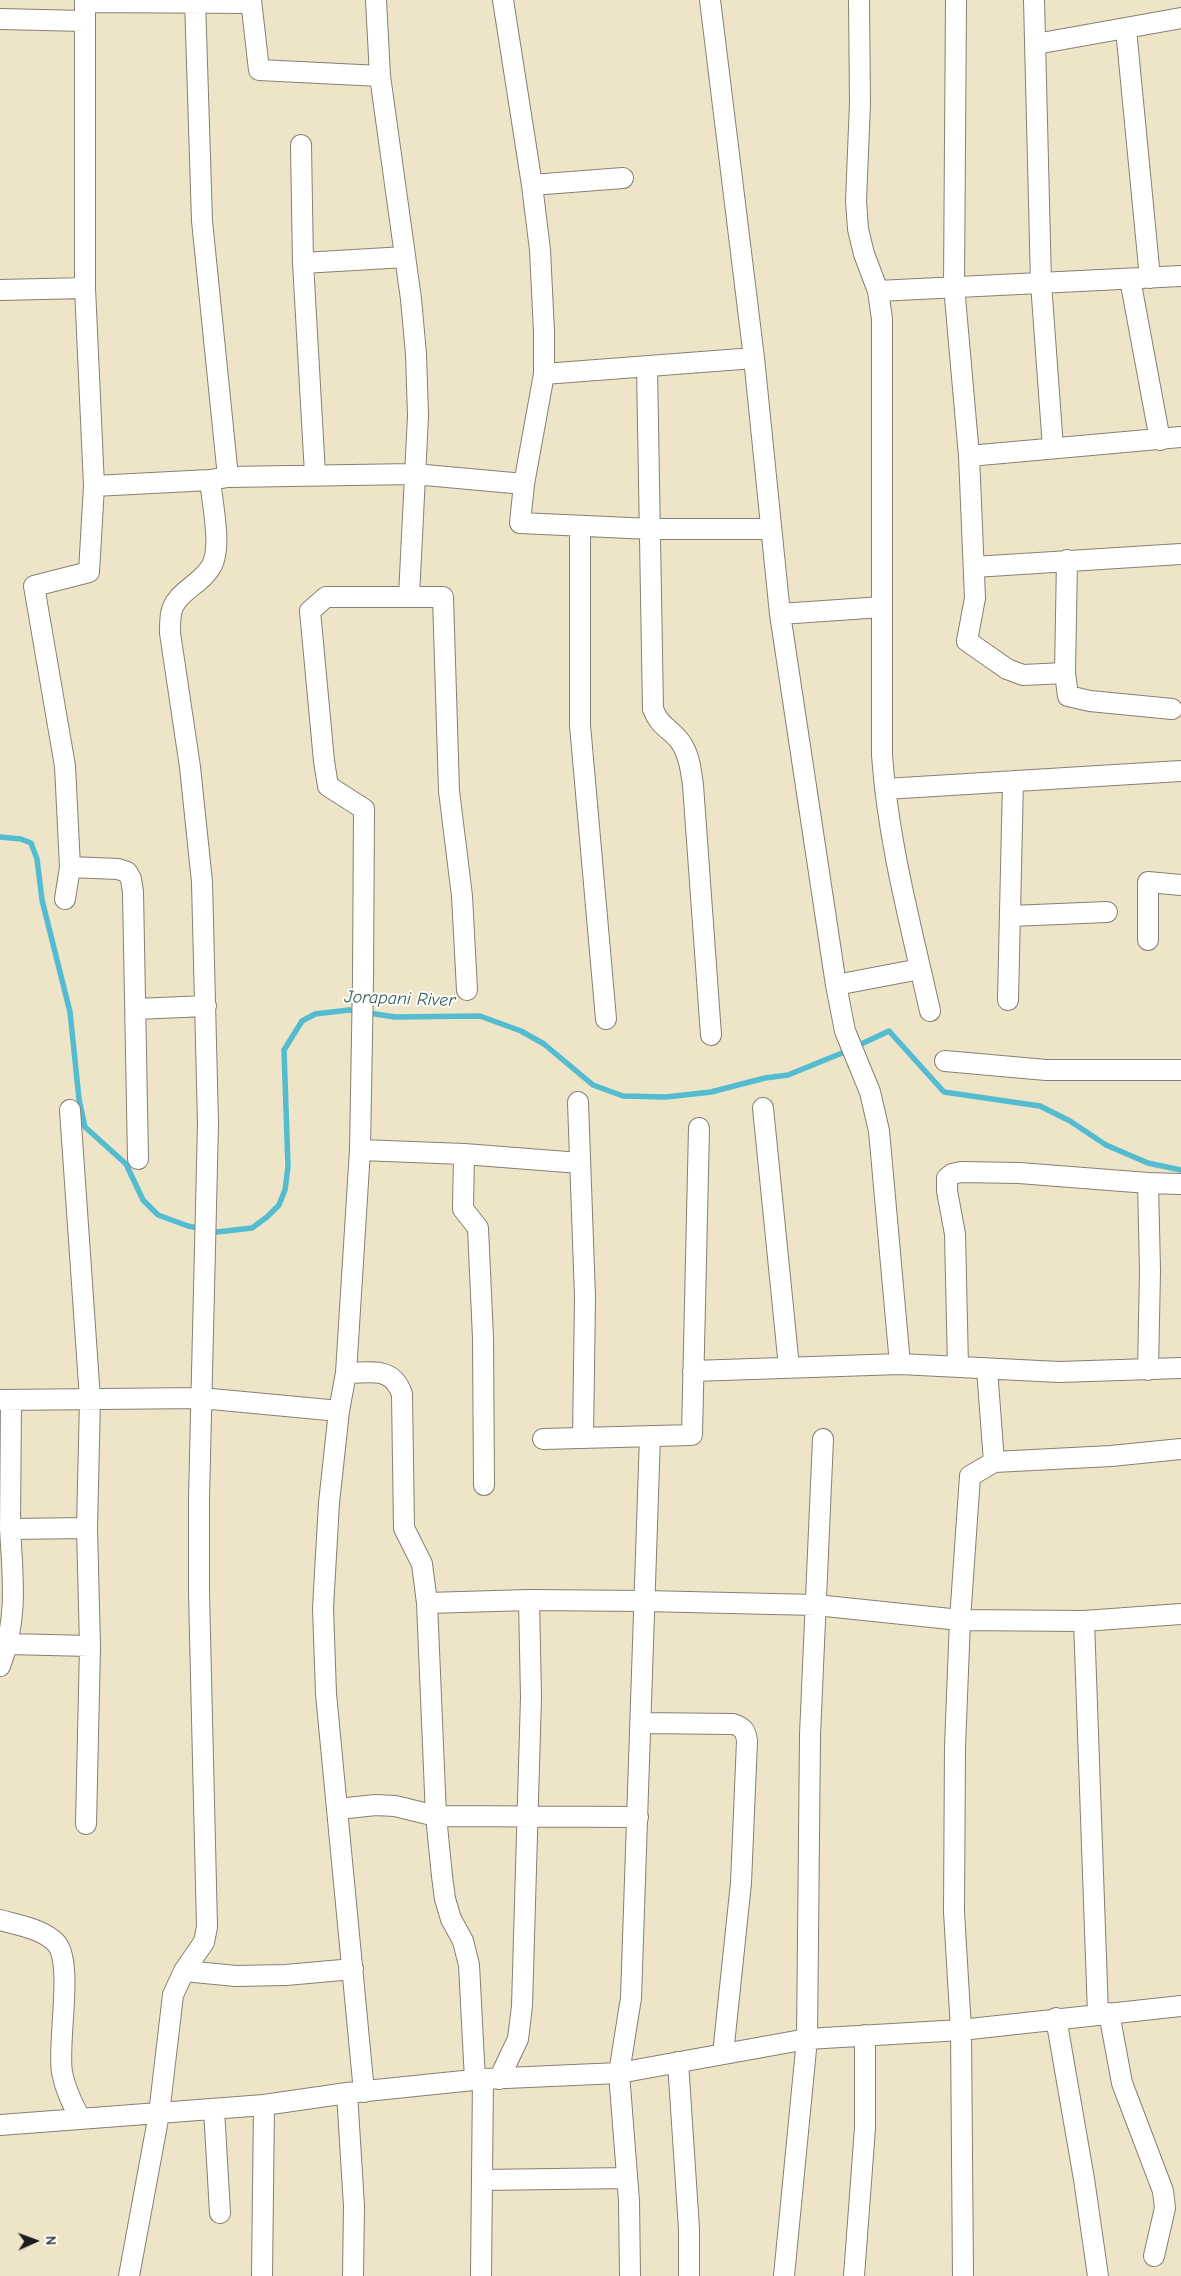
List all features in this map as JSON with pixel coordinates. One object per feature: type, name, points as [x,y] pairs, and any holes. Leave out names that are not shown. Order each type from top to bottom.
[{"type":"street","points":[[376,0],[380,76],[405,257],[416,354],[418,416],[408,596]]},
{"type":"street","points":[[503,0],[532,185],[540,250],[544,332],[544,374],[524,484],[520,523],[651,529],[770,529]]},
{"type":"street","points":[[710,0],[754,358],[780,614],[836,985],[845,1031],[870,1092],[879,1131],[900,1364]]},
{"type":"street","points":[[859,0],[860,103],[856,201],[864,254],[878,290],[882,319],[882,755],[885,789],[903,896],[930,1011]]},
{"type":"street","points":[[956,0],[954,286],[969,456],[975,598],[967,641],[1007,670],[1023,675],[1066,673]]},
{"type":"street","points":[[1034,0],[1041,283],[1053,448]]},
{"type":"street","points":[[0,19],[84,8],[195,1],[250,1],[259,70],[380,76]]},
{"type":"street","points":[[129,2276],[159,2114],[173,1995],[184,1971],[204,1942],[207,1927],[199,1584],[201,1398],[208,1123],[206,1006],[202,882],[190,766],[170,633],[171,612],[178,598],[206,575],[214,563],[219,479],[202,221],[195,1]]},
{"type":"street","points":[[65,899],[70,867],[69,820],[64,766],[34,586],[89,572],[94,486],[85,288],[84,8]]},
{"type":"street","points":[[1036,44],[1181,18]]},
{"type":"street","points":[[1126,29],[1140,278],[1160,440]]},
{"type":"street","points":[[301,145],[303,263],[315,474]]},
{"type":"street","points":[[532,185],[623,178]]},
{"type":"street","points":[[303,263],[405,257]]},
{"type":"street","points":[[878,290],[1181,276]]},
{"type":"street","points":[[0,290],[85,288]]},
{"type":"street","points":[[544,374],[754,358]]},
{"type":"street","points":[[647,367],[653,709],[658,722],[683,745],[689,760],[693,785],[711,1035]]},
{"type":"street","points":[[969,456],[1181,437]]},
{"type":"street","points":[[94,486],[315,474],[414,474],[524,484]]},
{"type":"street","points":[[580,526],[580,725],[606,1018]]},
{"type":"street","points":[[974,567],[1181,554]]},
{"type":"street","points":[[1067,560],[1066,673],[1068,696],[1090,701],[1172,709]]},
{"type":"street","points":[[353,2276],[355,2092],[353,1969],[326,1694],[323,1608],[329,1502],[339,1411],[346,1373],[360,1150],[364,809],[328,786],[310,611],[326,597],[443,597],[449,791],[462,896],[466,990]]},
{"type":"street","points":[[780,614],[882,607]]},
{"type":"street","points":[[885,789],[1181,771]]},
{"type":"street","points":[[1008,1000],[1013,781]]},
{"type":"street","points":[[70,867],[118,869],[127,872],[131,879],[136,1009],[138,1159]]},
{"type":"street","points":[[1148,940],[1148,882],[1181,885]]},
{"type":"street","points":[[1011,916],[1108,912]]},
{"type":"street","points":[[836,985],[920,969]]},
{"type":"street","points":[[136,1009],[206,1006]]},
{"type":"street","points":[[945,1062],[1046,1070],[1181,1070]]},
{"type":"street","points":[[578,1102],[584,1297],[583,1438]]},
{"type":"street","points":[[764,1108],[789,1367]]},
{"type":"street","points":[[70,1110],[90,1399],[87,1528],[90,1646],[86,1824]]},
{"type":"street","points":[[543,1439],[692,1435],[699,1128]]},
{"type":"street","points":[[360,1150],[464,1154],[580,1163]]},
{"type":"street","points":[[464,1154],[463,1209],[478,1228],[483,1338],[484,1485]]},
{"type":"street","points":[[958,1368],[955,1234],[947,1191],[948,1178],[952,1174],[961,1172],[1020,1173],[1181,1184]]},
{"type":"street","points":[[1148,1183],[1150,1271],[1148,1370]]},
{"type":"street","points":[[693,1371],[900,1364],[1059,1372],[1181,1368]]},
{"type":"street","points":[[987,1369],[994,1462]]},
{"type":"street","points":[[346,1373],[380,1373],[390,1376],[398,1382],[402,1394],[404,1528],[422,1564],[428,1603],[436,1816],[445,1899],[450,1919],[463,1941],[469,1965],[486,2079],[482,2180],[482,2276]]},
{"type":"street","points":[[0,1666],[8,1644],[13,1617],[5,1400],[201,1398],[339,1411]]},
{"type":"street","points":[[630,2276],[627,2178],[619,2073],[631,1998],[650,1436]]},
{"type":"street","points":[[784,2276],[807,2039],[810,1736],[823,1439]]},
{"type":"street","points":[[963,2276],[961,2030],[954,1912],[955,1747],[960,1620],[970,1476],[994,1462],[1111,1456],[1181,1449]]},
{"type":"street","points":[[10,1529],[87,1528]]},
{"type":"street","points":[[428,1603],[529,1600],[816,1605],[960,1620],[1084,1621],[1181,1614]]},
{"type":"street","points":[[486,2079],[518,2039],[521,2024],[531,1698],[529,1600]]},
{"type":"street","points":[[1084,1621],[1103,2013],[1122,2083],[1163,2191],[1165,2208],[1154,2256]]},
{"type":"street","points":[[8,1644],[90,1646]]},
{"type":"street","points":[[641,1723],[733,1724],[740,1726],[746,1732],[741,1883],[723,2054]]},
{"type":"street","points":[[338,1809],[376,1805],[395,1806],[436,1816],[638,1817]]},
{"type":"street","points":[[0,1920],[46,1935],[58,1944],[64,1963],[62,2070],[69,2098],[80,2118]]},
{"type":"street","points":[[184,1971],[236,1976],[286,1975],[353,1969]]},
{"type":"street","points":[[0,2125],[264,2105],[355,2092],[486,2079],[619,2073],[807,2039],[961,2030],[1056,2018],[1181,2006]]},
{"type":"street","points":[[1056,2018],[1084,2179],[1098,2276]]},
{"type":"street","points":[[854,2276],[864,2146],[865,2035]]},
{"type":"street","points":[[678,2062],[686,2174],[689,2276]]},
{"type":"street","points":[[262,2276],[264,2105]]},
{"type":"street","points":[[214,2109],[220,2213]]},
{"type":"street","points":[[482,2180],[627,2178]]},
{"type":"waterway","name":"Jorapani River","points":[[0,837],[21,839],[31,843],[37,859],[42,900],[70,1012],[79,1099],[85,1127],[126,1164],[143,1200],[158,1215],[188,1226],[217,1232],[252,1228],[279,1205],[285,1190],[288,1167],[284,1050],[302,1021],[315,1014],[349,1010],[395,1017],[480,1016],[521,1031],[544,1044],[593,1085],[623,1096],[666,1097],[711,1092],[765,1078],[788,1075],[889,1031],[944,1092],[1040,1106],[1070,1121],[1106,1145],[1148,1163],[1181,1170]]}]
